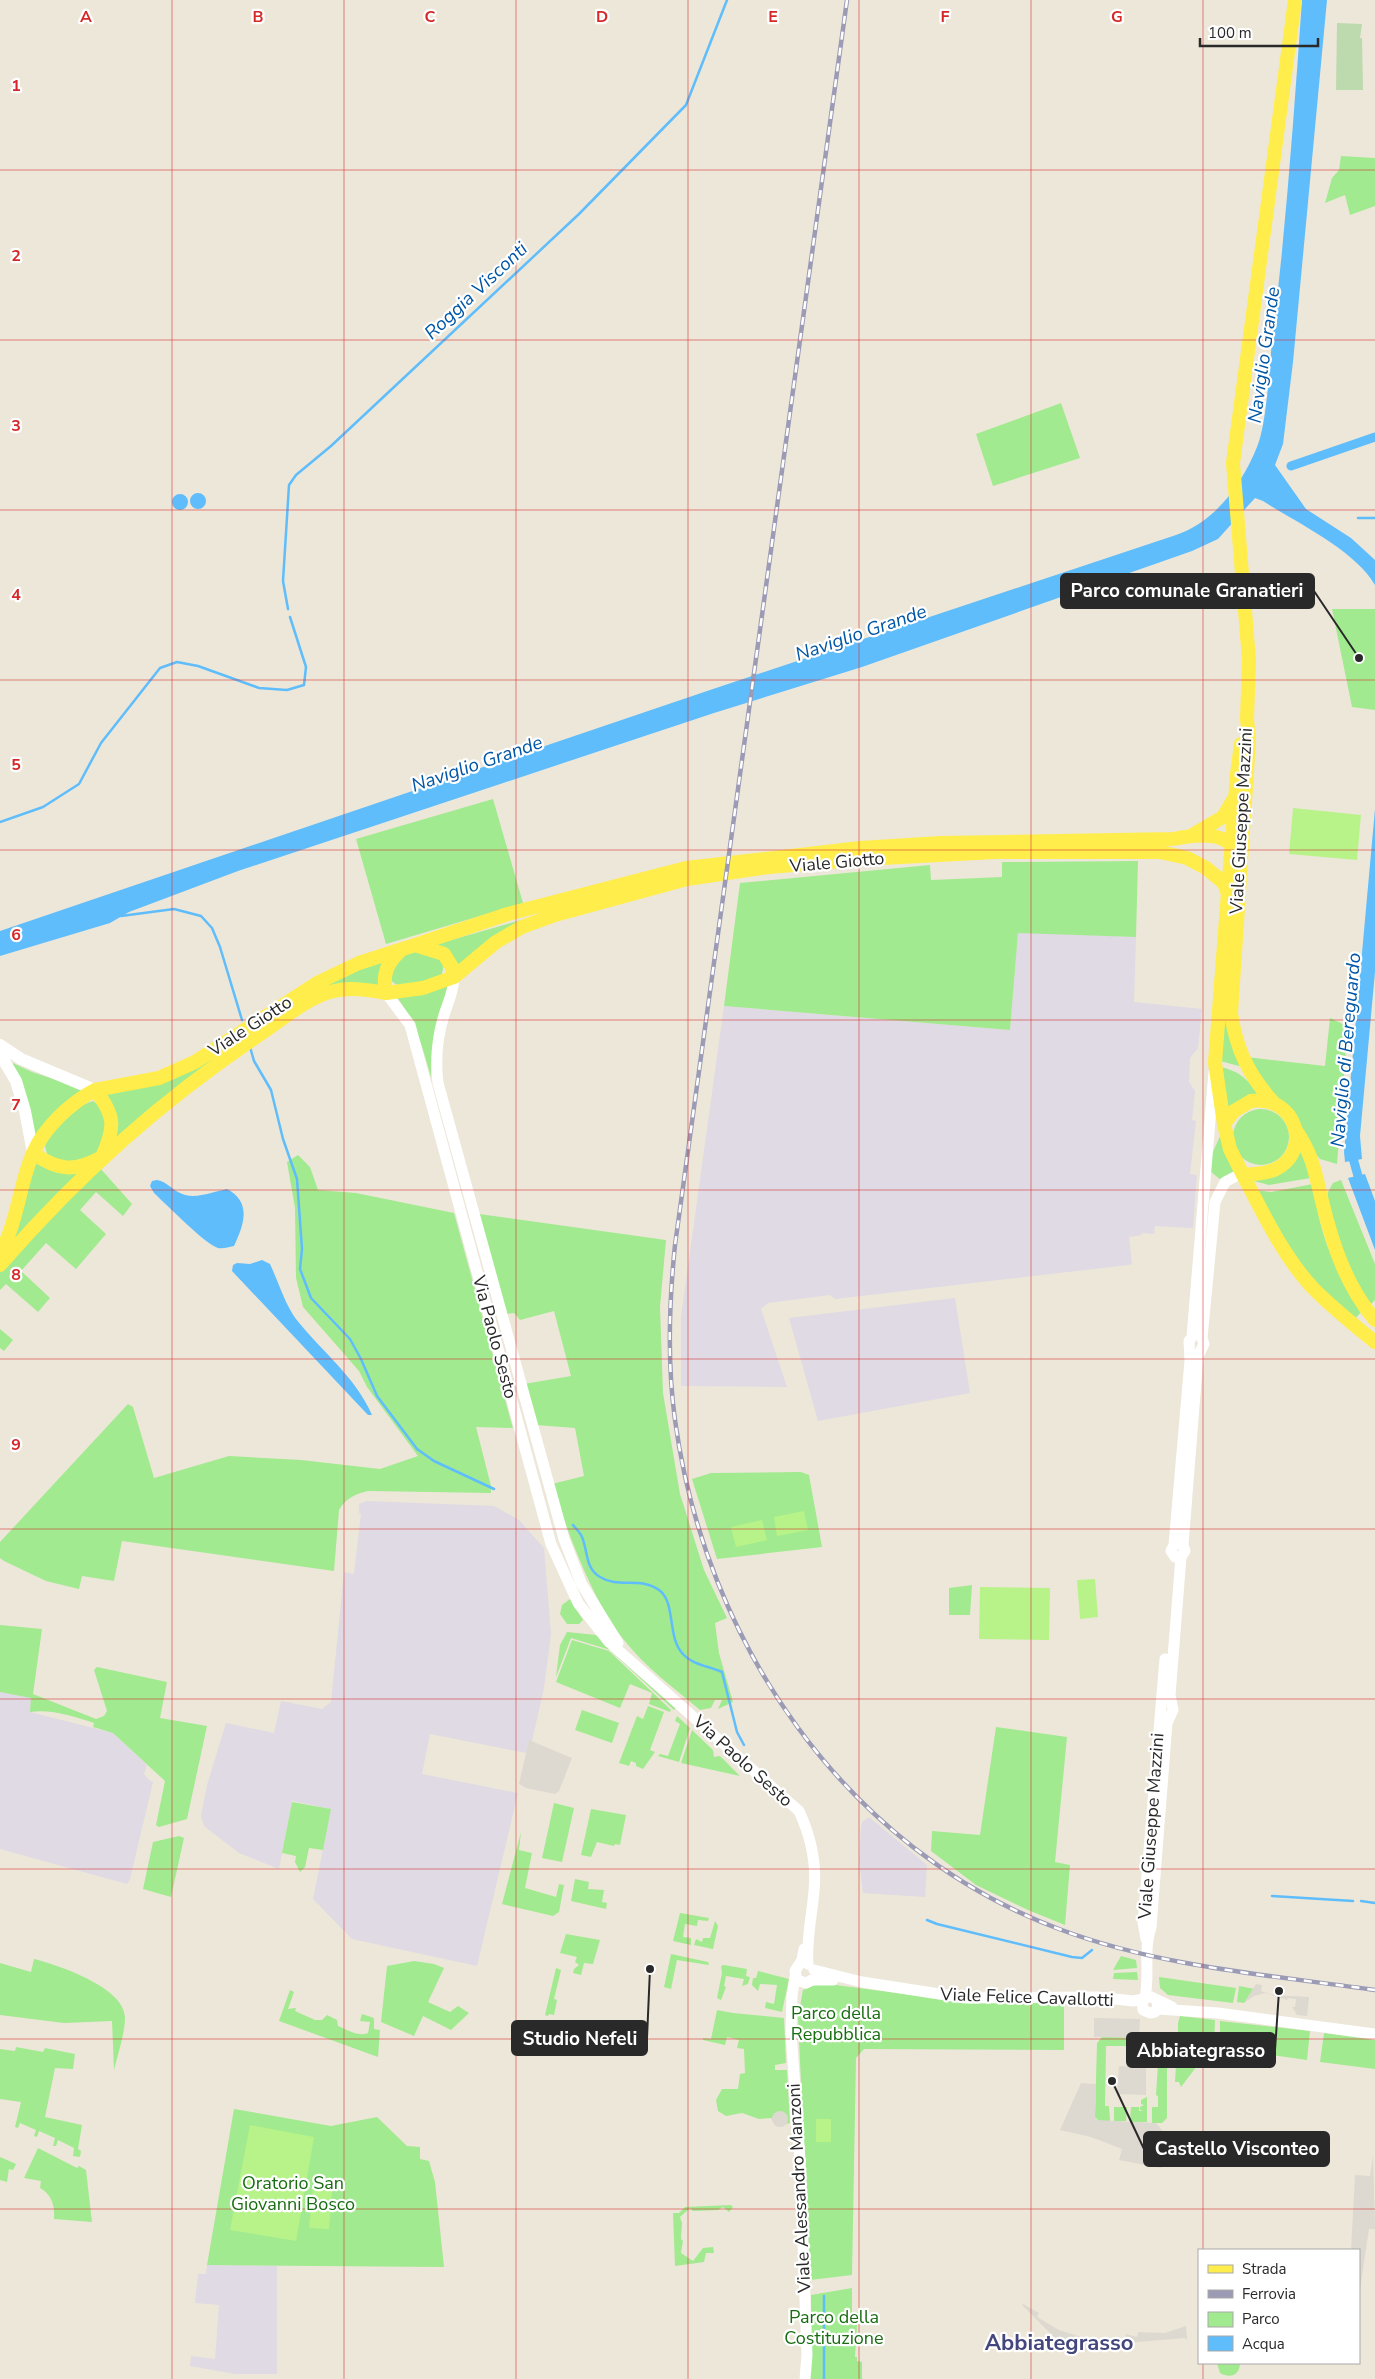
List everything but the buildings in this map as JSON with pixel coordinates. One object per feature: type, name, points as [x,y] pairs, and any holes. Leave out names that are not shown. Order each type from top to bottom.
[{"type":"main road","points":[[1247,719],[1249,660],[1233,463],[1295,0]]},
{"type":"main road","name":"Viale Giuseppe Mazzini","points":[[1247,719],[1249,741],[1247,782],[1231,1013],[1234,1033],[1242,1058],[1253,1079],[1274,1103],[1289,1115],[1295,1129],[1294,1148],[1282,1165],[1268,1172],[1242,1174],[1230,1149],[1224,1125],[1215,1063],[1235,795],[1242,741],[1247,719]]},
{"type":"main road","name":"Viale Giotto","points":[[1191,835],[1223,818],[1230,808],[1235,795]]},
{"type":"main road","name":"Viale Giotto","points":[[0,1253],[14,1219],[33,1153],[41,1140],[62,1116],[84,1096],[95,1090],[158,1078],[195,1062],[319,982],[359,963],[508,914],[686,868],[860,848],[940,843],[1173,838],[1191,835],[1222,838],[1231,845]]},
{"type":"main road","points":[[1231,845],[1241,858]]},
{"type":"main road","name":"Viale Giotto","points":[[0,1265],[58,1199],[102,1157],[173,1096],[231,1054],[319,996],[352,988],[386,993],[423,988],[454,977],[496,942],[522,927],[555,915],[688,880],[769,868],[864,859],[995,852],[1160,852],[1188,858],[1206,868],[1224,883],[1228,894]]},
{"type":"main road","points":[[416,945],[444,954],[452,966],[454,977]]},
{"type":"main road","points":[[386,993],[385,973],[388,963],[401,950]]},
{"type":"main road","points":[[0,1045],[21,1059],[95,1090]]},
{"type":"main road","points":[[0,1054],[16,1081],[25,1111],[33,1153]]},
{"type":"main road","name":"Viale Giotto","points":[[33,1153],[42,1160],[63,1168],[77,1168],[102,1157],[113,1128],[112,1116],[95,1090]]},
{"type":"main road","name":"Viale Giuseppe Mazzini","points":[[1224,1125],[1240,1106],[1266,1100],[1274,1103]]},
{"type":"main road","points":[[1295,1129],[1313,1160],[1323,1206],[1342,1267],[1362,1303],[1375,1320]]},
{"type":"main road","points":[[1242,1174],[1274,1233],[1310,1285],[1335,1309],[1375,1342]]},
{"type":"street","name":"Via Paolo Sesto","points":[[454,977],[452,994],[444,1015],[435,1060],[438,1083],[564,1539],[581,1583],[612,1636],[635,1663]]},
{"type":"street","name":"Via Paolo Sesto","points":[[386,993],[410,1025],[551,1544],[564,1576],[582,1610],[609,1642],[635,1663],[799,1811],[807,1829],[814,1862],[814,1890],[807,1938],[806,1974]]},
{"type":"street","name":"Viale Giuseppe Mazzini","points":[[1147,2001],[1146,1940],[1151,1927],[1165,1709],[1170,1696],[1178,1551],[1196,1343],[1206,1156],[1215,1063]]},
{"type":"street","name":"Viale Giuseppe Mazzini","points":[[1206,1156],[1224,1125]]},
{"type":"street","name":"Viale Giuseppe Mazzini","points":[[1196,1343],[1214,1202],[1225,1182],[1242,1174]]},
{"type":"street","name":"Viale Felice Cavallotti","points":[[806,1974],[965,1998],[1098,1998],[1147,2001],[1179,2009],[1375,2034]]},
{"type":"street","name":"Viale Alessandro Manzoni","points":[[805,2379],[807,2355],[801,2186],[791,2032],[792,1996],[806,1974]]},
{"type":"shaded area","points":[[1018,932],[1136,937],[1134,1002],[1202,1009],[1198,1048],[1190,1058],[1189,1082],[1195,1091],[1192,1120],[1196,1121],[1190,1174],[1197,1175],[1193,1228],[1155,1226],[1154,1234],[1142,1233],[1142,1235],[1129,1237],[1132,1264],[1128,1265],[835,1299],[830,1295],[768,1303],[761,1309],[787,1387],[681,1386],[681,1317],[724,1006],[1010,1030]]},
{"type":"shaded area","points":[[955,1298],[970,1393],[818,1421],[789,1318]]},
{"type":"shaded area","points":[[367,1501],[494,1506],[519,1520],[544,1548],[551,1634],[544,1688],[532,1741],[529,1741],[526,1753],[430,1734],[422,1774],[518,1793],[477,1966],[352,1939],[313,1899],[331,1809],[292,1801],[279,1869],[239,1853],[204,1826],[201,1816],[207,1785],[226,1723],[274,1733],[281,1701],[322,1709],[331,1702],[344,1572],[354,1574],[361,1514],[359,1513],[359,1504]]},
{"type":"shaded area","points":[[0,1692],[32,1698],[30,1712],[113,1733],[147,1765],[144,1774],[153,1782],[130,1879],[127,1884],[0,1849]]},
{"type":"shaded area","points":[[529,1740],[572,1758],[559,1791],[555,1794],[526,1788],[519,1784]]},
{"type":"shaded area","points":[[869,1817],[927,1865],[925,1897],[863,1893],[859,1861],[861,1827],[862,1822]]},
{"type":"shaded area","points":[[1256,1984],[1262,1985],[1261,1991],[1273,1995],[1309,1997],[1307,2016],[1297,2015],[1292,2007],[1295,2007],[1296,1999],[1288,1998],[1287,2000],[1265,1993],[1254,1996],[1244,2003]]},
{"type":"shaded area","points":[[1094,2018],[1140,2019],[1139,2038],[1094,2037]]},
{"type":"shaded area","points":[[1119,2066],[1146,2067],[1146,2095],[1117,2094]]},
{"type":"shaded area","points":[[1081,2083],[1096,2084],[1095,2117],[1097,2120],[1156,2123],[1166,2135],[1161,2168],[1119,2160],[1122,2149],[1091,2137],[1060,2130]]},
{"type":"shaded area","points":[[780,2111],[788,2119],[780,2127],[772,2119]]},
{"type":"shaded area","points":[[1373,2155],[1375,2229],[1369,2229],[1360,2289],[1360,2249],[1351,2249],[1355,2175],[1370,2176]]},
{"type":"shaded area","points":[[207,2265],[277,2266],[277,2374],[235,2374],[190,2366],[191,2356],[215,2359],[219,2305],[195,2303],[198,2274],[206,2274]]},
{"type":"shaded area","points":[[1023,2304],[1039,2313],[1037,2317],[1059,2330],[1097,2341],[1125,2339],[1126,2334],[1137,2337],[1138,2332],[1165,2333],[1186,2326],[1187,2340],[1185,2338],[1091,2346],[1085,2352],[1083,2347],[1068,2354],[1060,2349],[1062,2345]]},
{"type":"green space","points":[[1337,23],[1362,24],[1360,38],[1362,38],[1363,90],[1336,90]]},
{"type":"green space","points":[[1341,156],[1375,158],[1375,206],[1350,215],[1345,195],[1325,203],[1332,178],[1339,170]]},
{"type":"green space","points":[[1061,403],[1080,458],[993,486],[976,434]]},
{"type":"green space","points":[[1332,609],[1375,609],[1375,710],[1352,707]]},
{"type":"green space","points":[[493,799],[523,903],[386,944],[356,839]]},
{"type":"green space","points":[[1293,808],[1361,815],[1357,860],[1289,854]]},
{"type":"green space","points":[[1138,861],[1136,937],[1018,933],[1010,1030],[724,1006],[740,883],[930,865],[931,880],[1002,877],[1002,862]]},
{"type":"green space","points":[[525,919],[456,968],[434,945]]},
{"type":"green space","points":[[424,951],[441,959],[444,965],[441,977],[408,986],[395,984],[391,980],[395,966],[400,958],[409,953]]},
{"type":"green space","points":[[388,959],[382,987],[315,990],[328,982]]},
{"type":"green space","points":[[449,983],[432,1049],[431,1077],[409,1015],[396,996]]},
{"type":"green space","points":[[1224,1009],[1240,1065],[1239,1066],[1220,1061]]},
{"type":"green space","points":[[1330,1018],[1345,1025],[1347,1037],[1337,1164],[1320,1159],[1246,1057],[1325,1066]]},
{"type":"green space","points":[[240,1040],[115,1141],[103,1094]]},
{"type":"green space","points":[[13,1063],[32,1072],[84,1089],[35,1141],[12,1065]]},
{"type":"green space","points":[[1220,1067],[1239,1074],[1252,1086],[1260,1097],[1226,1113]]},
{"type":"green space","points":[[93,1101],[103,1108],[107,1135],[95,1156],[75,1165],[48,1158],[45,1146],[53,1132],[72,1113]]},
{"type":"green space","points":[[1255,1109],[1267,1109],[1277,1113],[1285,1121],[1289,1137],[1285,1153],[1277,1161],[1267,1165],[1255,1165],[1245,1161],[1237,1153],[1233,1143],[1233,1131],[1237,1121],[1245,1113]]},
{"type":"green space","points":[[1221,1134],[1237,1171],[1221,1180],[1210,1171],[1212,1154]]},
{"type":"green space","points":[[1299,1145],[1311,1178],[1269,1185],[1254,1181]]},
{"type":"green space","points":[[298,1155],[310,1167],[318,1190],[356,1193],[454,1213],[513,1428],[476,1427],[491,1486],[491,1493],[368,1491],[355,1495],[345,1502],[339,1510],[334,1571],[122,1541],[114,1581],[82,1576],[79,1589],[46,1581],[4,1561],[0,1558],[0,1542],[128,1404],[133,1407],[154,1478],[229,1456],[301,1460],[380,1469],[418,1456],[367,1387],[359,1371],[303,1307],[296,1278],[295,1208],[287,1162]]},
{"type":"green space","points":[[36,1159],[56,1171],[80,1173],[9,1252]]},
{"type":"green space","points":[[100,1168],[132,1204],[123,1216],[96,1192],[80,1210],[106,1234],[76,1269],[46,1243],[21,1271],[50,1298],[38,1312],[6,1284],[0,1290],[0,1268]]},
{"type":"green space","points":[[1341,1180],[1375,1264],[1375,1300],[1369,1306],[1347,1271],[1327,1204],[1328,1192],[1333,1183]]},
{"type":"green space","points":[[1313,1184],[1318,1215],[1327,1245],[1339,1270],[1363,1310],[1353,1321],[1291,1255],[1255,1190],[1271,1192]]},
{"type":"green space","points":[[479,1214],[666,1240],[660,1307],[663,1393],[680,1494],[704,1570],[727,1618],[715,1623],[719,1653],[733,1702],[718,1709],[722,1700],[715,1700],[711,1708],[700,1710],[660,1677],[632,1650],[602,1606],[573,1544],[552,1484],[584,1476],[575,1428],[536,1425],[524,1384],[571,1376],[554,1311],[520,1320],[514,1313],[506,1314]]},
{"type":"green space","points":[[0,1329],[13,1340],[4,1351],[0,1348]]},
{"type":"green space","points":[[801,1472],[809,1475],[822,1547],[717,1559],[692,1479],[711,1473]]},
{"type":"green space","points":[[804,1511],[808,1530],[777,1536],[774,1517]]},
{"type":"green space","points":[[762,1520],[767,1540],[736,1547],[731,1527]]},
{"type":"green space","points":[[1095,1579],[1098,1617],[1080,1619],[1077,1580]]},
{"type":"green space","points":[[972,1585],[970,1615],[949,1615],[949,1588]]},
{"type":"green space","points":[[980,1587],[1050,1588],[1049,1640],[979,1639]]},
{"type":"green space","points":[[570,1599],[583,1620],[579,1624],[567,1624],[560,1614],[562,1605]]},
{"type":"green space","points":[[0,1625],[42,1629],[33,1694],[96,1719],[104,1716],[107,1711],[94,1670],[97,1667],[167,1682],[160,1718],[207,1726],[187,1819],[159,1827],[156,1825],[165,1781],[113,1733],[93,1727],[94,1723],[70,1716],[46,1711],[30,1712],[31,1698],[0,1692]]},
{"type":"green space","points":[[567,1632],[596,1635],[676,1708],[674,1710],[610,1650],[571,1638],[556,1677],[560,1645]]},
{"type":"green space","points":[[572,1640],[609,1651],[671,1710],[670,1712],[649,1704],[652,1693],[630,1684],[620,1708],[556,1682]]},
{"type":"green space","points":[[648,1706],[664,1712],[650,1750],[655,1752],[643,1769],[631,1761],[629,1766],[619,1763],[637,1716],[643,1719]]},
{"type":"green space","points":[[582,1710],[619,1723],[612,1743],[575,1730]]},
{"type":"green space","points":[[677,1716],[690,1728],[679,1762],[658,1756],[660,1754],[668,1756],[680,1724],[675,1721]]},
{"type":"green space","points":[[996,1727],[1067,1737],[1055,1862],[1070,1865],[1065,1925],[976,1885],[931,1851],[932,1831],[980,1835]]},
{"type":"green space","points":[[692,1730],[713,1750],[714,1757],[720,1756],[740,1776],[681,1763]]},
{"type":"green space","points":[[292,1802],[331,1809],[323,1850],[309,1848],[305,1867],[300,1872],[295,1862],[296,1856],[282,1853]]},
{"type":"green space","points":[[554,1803],[574,1808],[562,1862],[542,1858]]},
{"type":"green space","points":[[591,1809],[626,1815],[620,1845],[615,1844],[614,1846],[597,1842],[591,1857],[581,1855]]},
{"type":"green space","points":[[521,1832],[519,1850],[532,1853],[525,1888],[556,1897],[559,1884],[564,1885],[559,1912],[553,1916],[502,1904]]},
{"type":"green space","points":[[179,1836],[184,1838],[171,1897],[143,1889],[153,1842]]},
{"type":"green space","points":[[575,1879],[589,1882],[588,1889],[604,1890],[602,1902],[607,1903],[606,1909],[571,1901]]},
{"type":"green space","points":[[680,1913],[709,1918],[708,1921],[698,1920],[697,1926],[685,1924],[683,1937],[691,1938],[691,1945],[673,1941]]},
{"type":"green space","points":[[715,1921],[718,1926],[713,1949],[694,1945],[696,1939],[702,1942],[703,1938],[710,1938]]},
{"type":"green space","points":[[566,1934],[600,1940],[593,1964],[584,1963],[581,1975],[573,1973],[574,1969],[579,1965],[575,1962],[577,1957],[560,1953]]},
{"type":"green space","points":[[671,1954],[708,1962],[709,1965],[677,1960],[671,1989],[664,1987]]},
{"type":"green space","points":[[1121,1956],[1136,1960],[1137,1968],[1113,1970]]},
{"type":"green space","points":[[34,1959],[58,1966],[88,1979],[114,1996],[122,2006],[125,2023],[114,2070],[112,2021],[64,2023],[0,2015],[0,1963],[31,1972]]},
{"type":"green space","points":[[414,1961],[434,1964],[444,1968],[428,2002],[450,2012],[458,2006],[469,2013],[451,2030],[423,2016],[414,2036],[381,2022],[387,1966]]},
{"type":"green space","points":[[721,1966],[747,1969],[746,1976],[750,1977],[748,1984],[742,1986],[744,1979],[726,1976],[724,1986],[726,1987],[721,2000],[717,1998],[722,1973]]},
{"type":"green space","points":[[556,1968],[561,1970],[554,1999],[557,2000],[554,2015],[549,2014],[548,2016],[545,2015]]},
{"type":"green space","points":[[758,1971],[789,1979],[782,2012],[765,2008],[766,2002],[774,2004],[777,1985],[760,1984],[758,1991],[752,1985],[753,1978],[756,1978]]},
{"type":"green space","points":[[1137,1972],[1138,1980],[1113,1979],[1114,1973]]},
{"type":"green space","points":[[1159,1977],[1236,1988],[1233,2003],[1168,1995],[1160,1988]]},
{"type":"green space","name":"Parco della Repubblica","points":[[820,1983],[951,2000],[1064,2001],[1064,2050],[864,2049],[856,2058],[852,2275],[810,2280],[798,2017],[803,1990]]},
{"type":"green space","points":[[1239,1986],[1255,1989],[1244,2003],[1237,2002]]},
{"type":"green space","points":[[290,1990],[294,1992],[288,2009],[296,2008],[295,2011],[315,2020],[322,2020],[327,2015],[337,2020],[338,2026],[364,2034],[368,2033],[370,2022],[360,2021],[362,2014],[374,2018],[374,2029],[380,2030],[378,2057],[279,2021]]},
{"type":"green space","points":[[717,2010],[784,2018],[786,2063],[775,2065],[775,2070],[787,2070],[790,2123],[778,2126],[771,2118],[759,2119],[742,2113],[726,2116],[718,2111],[716,2100],[722,2089],[738,2089],[740,2074],[745,2073],[744,2049],[737,2048],[739,2040],[727,2037],[725,2045],[703,2040],[703,2038],[711,2039]]},
{"type":"green space","points":[[1180,2016],[1215,2020],[1214,2045],[1210,2053],[1180,2054],[1181,2047],[1178,2047],[1178,2023]]},
{"type":"green space","points":[[1220,2021],[1310,2031],[1307,2060],[1222,2048],[1220,2052]]},
{"type":"green space","points":[[1324,2033],[1375,2040],[1375,2069],[1320,2062]]},
{"type":"green space","points":[[1102,2037],[1128,2037],[1128,2046],[1106,2046],[1105,2106],[1109,2106],[1110,2121],[1099,2121],[1095,2117],[1097,2043]]},
{"type":"green space","points":[[1153,2037],[1167,2037],[1167,2118],[1162,2123],[1152,2123],[1152,2107],[1158,2107],[1158,2096],[1156,2095],[1159,2048],[1153,2048]]},
{"type":"green space","points":[[16,2047],[43,2052],[45,2048],[75,2054],[73,2069],[55,2068],[45,2117],[82,2125],[78,2149],[81,2151],[80,2157],[73,2156],[74,2148],[58,2140],[56,2146],[53,2146],[55,2138],[39,2131],[37,2137],[34,2136],[36,2130],[20,2123],[18,2128],[15,2127],[21,2102],[0,2099],[0,2049],[15,2051]]},
{"type":"green space","points":[[1181,2058],[1203,2058],[1181,2087],[1179,2082],[1175,2082],[1176,2065],[1180,2065]]},
{"type":"green space","points":[[1147,2097],[1147,2122],[1130,2122],[1131,2107],[1139,2107],[1139,2111],[1143,2111],[1140,2110],[1140,2107],[1144,2105],[1141,2104],[1141,2100]]},
{"type":"green space","points":[[1114,2107],[1127,2107],[1126,2121],[1114,2121]]},
{"type":"green space","name":"Oratorio San Giovanni Bosco","points":[[234,2109],[331,2126],[377,2117],[407,2146],[420,2147],[420,2159],[429,2161],[435,2182],[444,2267],[207,2265]]},
{"type":"green space","points":[[816,2119],[831,2119],[831,2142],[816,2142]]},
{"type":"green space","points":[[250,2125],[314,2137],[296,2241],[230,2230]]},
{"type":"green space","points":[[38,2148],[77,2168],[79,2166],[86,2170],[92,2222],[54,2219],[52,2201],[40,2188],[41,2181],[24,2178]]},
{"type":"green space","points":[[0,2157],[16,2164],[13,2170],[9,2169],[7,2182],[0,2180]]},
{"type":"green space","points":[[313,2188],[332,2190],[329,2229],[309,2228]]},
{"type":"green space","points":[[731,2205],[733,2207],[729,2212],[723,2207],[718,2210],[693,2211],[690,2208],[680,2217],[682,2223],[681,2239],[683,2241],[681,2253],[693,2261],[703,2248],[713,2247],[714,2253],[706,2253],[704,2262],[675,2266],[673,2213],[679,2213],[685,2207]]},
{"type":"green space","name":"Parco della Costituzione","points":[[852,2288],[852,2312],[858,2312],[855,2357],[857,2357],[857,2361],[862,2362],[862,2379],[810,2379],[811,2295]]},
{"type":"green space","points":[[1217,2364],[1240,2364],[1234,2375],[1227,2376],[1220,2373]]},
{"type":"water","points":[[1302,0],[1327,0],[1293,362],[1283,444],[1275,465],[1306,509],[1351,538],[1375,560],[1375,585],[1366,572],[1340,549],[1263,501],[1255,498],[1218,539],[1192,551],[862,667],[714,713],[238,871],[129,912],[110,923],[0,956],[0,931],[710,690],[1176,535],[1203,521],[1226,500],[1244,475],[1257,447],[1263,424],[1286,214]]},
{"type":"water","points":[[198,493],[204,495],[206,501],[204,507],[198,509],[192,507],[190,501],[192,495]]},
{"type":"water","points":[[180,494],[186,496],[188,502],[186,508],[180,510],[174,508],[172,502],[174,496]]},
{"type":"water","points":[[1375,809],[1375,972],[1360,1136],[1362,1159],[1345,1162],[1344,1152]]},
{"type":"water","name":"Naviglio di Bereguardo","points":[[1365,1174],[1375,1201],[1375,1250],[1348,1178]]},
{"type":"water","points":[[157,1180],[184,1195],[196,1196],[227,1189],[235,1194],[240,1200],[244,1214],[241,1230],[234,1246],[218,1248],[195,1232],[154,1193],[150,1186],[152,1181]]},
{"type":"water","points":[[262,1260],[270,1264],[296,1319],[357,1388],[372,1415],[368,1415],[232,1271],[233,1265],[237,1263],[250,1264]]},
{"type":"waterway","name":"Roggia Visconti","points":[[288,609],[283,581],[289,485],[296,475],[331,446],[579,214],[686,105],[727,0]]},
{"type":"waterway","points":[[1291,466],[1375,437]]},
{"type":"waterway","points":[[1358,518],[1375,518]]},
{"type":"waterway","points":[[0,822],[43,807],[79,784],[101,743],[160,668],[177,662],[198,666],[259,688],[287,690],[304,685],[306,667],[290,617]]},
{"type":"waterway","points":[[121,916],[174,909],[201,916],[212,928],[220,947],[242,1020]]},
{"type":"waterway","points":[[250,1047],[254,1061],[271,1090],[283,1139],[297,1179],[302,1249],[300,1269],[311,1298],[350,1339],[377,1396],[417,1449],[434,1461],[494,1489]]},
{"type":"waterway","name":"Naviglio di Bereguardo","points":[[1353,1151],[1353,1158],[1361,1187]]},
{"type":"waterway","points":[[573,1525],[582,1537],[589,1564],[600,1577],[615,1582],[652,1586],[664,1595],[670,1611],[674,1638],[682,1653],[696,1663],[722,1672],[737,1732],[744,1745]]},
{"type":"waterway","points":[[1272,1896],[1353,1901]]},
{"type":"waterway","points":[[1361,1901],[1375,1903]]},
{"type":"waterway","points":[[927,1920],[1072,1957],[1082,1958],[1092,1950]]},
{"type":"waterway","points":[[824,2296],[824,2338]]},
{"type":"waterway","points":[[824,2346],[824,2379]]},
{"type":"railway","points":[[847,0],[675,1245],[670,1311],[672,1398],[691,1502],[718,1582],[753,1658],[798,1728],[851,1791],[913,1847],[982,1893],[1059,1929],[1097,1942],[1175,1961],[1215,1968],[1375,1990]]},
{"type":"place","name":"Parco comunale Granatieri","points":[[1359,658]]},
{"type":"place","name":"Studio Nefeli","points":[[650,1969]]},
{"type":"place","name":"Abbiategrasso","points":[[1279,1991]]},
{"type":"place","name":"Castello Visconteo","points":[[1112,2081]]},
{"type":"district","name":"Abbiategrasso","points":[[1059,2343]]},
{"type":"water label","name":"Naviglio Grande","points":[[1264,355]]},
{"type":"water label","name":"Naviglio Grande","points":[[861,633]]},
{"type":"water label","name":"Naviglio Grande","points":[[477,764]]}]
